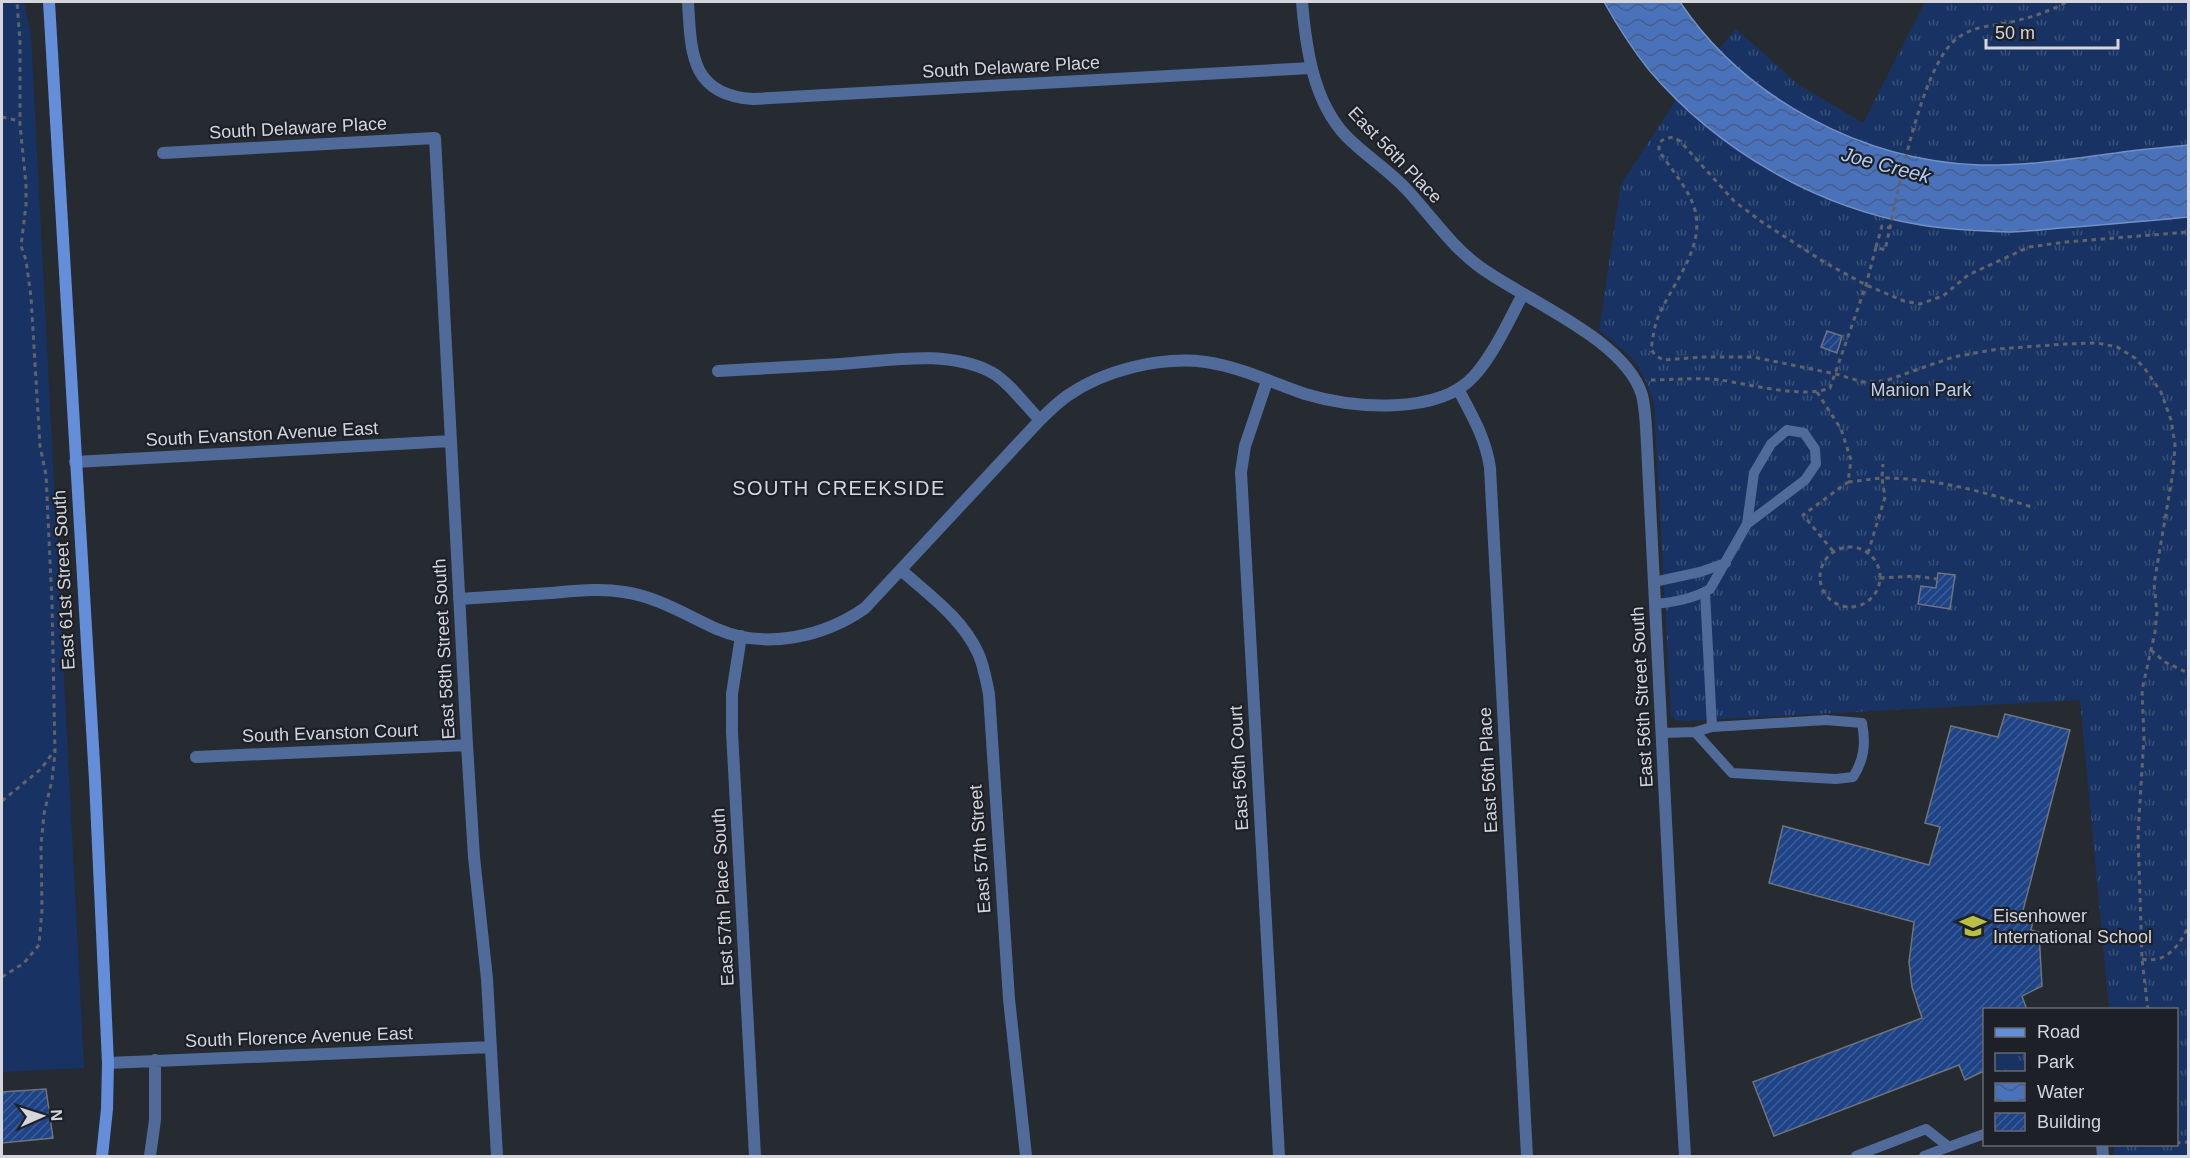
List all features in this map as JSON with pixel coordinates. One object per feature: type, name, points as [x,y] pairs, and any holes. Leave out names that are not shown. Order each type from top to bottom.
[{"type":"street","name":"East 61st Street South","points":[[50,2],[108,1063],[107,1109],[102,1156]]},
{"type":"street","name":"South Delaware Place","points":[[688,2],[690,41],[694,60],[705,80],[740,98],[1311,68]]},
{"type":"street","name":"East 56th Place","points":[[1302,2],[1305,39],[1311,68],[1331,116],[1346,136],[1407,190],[1456,247],[1479,267],[1523,294]]},
{"type":"street","name":"South Delaware Place","points":[[163,153],[435,138]]},
{"type":"street","name":"East 58th Street South","points":[[435,138],[467,745],[474,857],[491,1047],[497,1156]]},
{"type":"street","points":[[459,600],[586,590],[622,592],[652,598],[719,629],[741,636],[769,639],[796,637],[825,630],[848,620],[865,608],[1040,420],[1066,396],[1087,384],[1151,364],[1184,361],[1205,362],[1230,368],[1308,395],[1335,401],[1363,404],[1411,404],[1431,400],[1458,389],[1474,376],[1487,358],[1523,294]]},
{"type":"street","name":"East 56th Street South","points":[[1523,294],[1576,325],[1618,359],[1637,384],[1642,395],[1647,445],[1685,1156]]},
{"type":"street","points":[[718,371],[898,360],[954,361],[974,365],[993,373],[1040,420]]},
{"type":"street","name":"East 56th Court","points":[[1266,381],[1245,446],[1241,471],[1279,1156]]},
{"type":"street","name":"East 56th Place","points":[[1458,389],[1482,435],[1488,452],[1490,468],[1527,1156]]},
{"type":"street","name":"South Evanston Avenue East","points":[[75,462],[451,441]]},
{"type":"street","name":"East 57th Street","points":[[901,570],[957,621],[978,653],[989,694],[1009,999],[1026,1156]]},
{"type":"street","name":"East 57th Place South","points":[[741,636],[732,694],[732,732],[755,1156]]},
{"type":"street","name":"South Evanston Court","points":[[196,757],[467,745]]},
{"type":"street","name":"South Florence Avenue East","points":[[108,1063],[491,1047]]},
{"type":"street","points":[[150,1156],[154,1120],[155,1060]]},
{"type":"lane","points":[[1655,604],[1674,602],[1710,589],[1747,524],[1754,473],[1772,444],[1787,430],[1804,433],[1815,449],[1816,464],[1805,480],[1747,524]]},
{"type":"lane","points":[[1654,582],[1700,573],[1726,562]]},
{"type":"lane","points":[[1705,592],[1712,727]]},
{"type":"lane","points":[[1662,733],[1695,732],[1712,727],[1826,720],[1863,723],[1866,742],[1860,766],[1853,777],[1836,779],[1743,774],[1732,773],[1695,732]]},
{"type":"lane","points":[[1856,1156],[1926,1129],[1949,1147]]},
{"type":"lane","points":[[1924,1156],[1983,1134]]},
{"type":"path","points":[[2,977],[24,963],[39,945],[42,910],[41,845],[55,749],[52,603],[46,476],[40,446],[31,297],[26,260],[21,246],[26,205],[17,2]]},
{"type":"path","points":[[1876,247],[1885,250],[1914,127],[1933,71],[1957,37],[1989,25],[2040,14],[2067,2]]},
{"type":"path","points":[[2,117],[21,122]]},
{"type":"path","points":[[2148,1008],[2142,959],[2138,834],[2144,736],[2142,690],[2156,632],[2154,584],[2173,472],[2175,445],[2171,420],[2161,392],[2135,358],[2116,347],[2097,344],[1998,349],[1953,357],[1885,381],[1863,382],[1836,374],[1753,357],[1663,360],[1651,349],[1657,319],[1689,256],[1698,228],[1695,209],[1659,151],[1659,143],[1673,137],[1680,141],[1734,201],[1824,262],[1866,285],[1904,301],[1920,304],[1943,296],[1968,275],[2029,248],[2066,242],[2188,232]]},
{"type":"path","points":[[1644,381],[1718,380],[1765,388],[1817,392],[1830,388],[1866,285],[1882,226],[1890,228]]},
{"type":"path","points":[[1817,392],[1841,429],[1851,460],[1848,482]]},
{"type":"path","points":[[1868,552],[1885,497],[1882,478],[1883,464]]},
{"type":"path","points":[[1833,552],[1803,515],[1848,482],[1902,478],[1972,489],[2035,508]]},
{"type":"path","points":[[1846,546],[1856,546],[1868,552],[1878,565],[1880,578],[1876,593],[1861,605],[1842,606],[1833,602],[1821,585],[1822,565],[1827,556],[1846,546]]},
{"type":"path","points":[[1880,578],[1915,576],[1938,579]]},
{"type":"path","points":[[2151,650],[2165,662],[2188,673]]},
{"type":"path","points":[[2,801],[41,769],[55,749]]},
{"type":"path","points":[[2142,959],[2150,961],[2162,959],[2184,938],[2188,927]]},
{"type":"green space","points":[[2,2],[24,2],[31,35],[84,1068],[2,1072]]},
{"type":"green space","name":"Manion Park","points":[[1925,2],[2188,2],[2188,1156],[2114,1156],[2114,1146],[2178,1146],[2178,1008],[2109,1008],[2080,700],[1685,721],[1675,720],[1671,714],[1654,403],[1645,378],[1634,361],[1599,330],[1621,184],[1676,100],[1736,29],[1799,85],[1863,123]]},
{"type":"water","name":"Joe Creek","points":[[1604,2],[1680,2],[1707,37],[1738,68],[1773,95],[1810,118],[1851,137],[1893,151],[1936,161],[1997,165],[2048,162],[2188,145],[2188,217],[2024,232],[2000,232],[1921,225],[1882,217],[1844,205],[1807,190],[1772,171],[1738,150],[1706,126],[1649,70],[1625,37]]},
{"type":"building","points":[[1827,331],[1842,336],[1837,353],[1821,347]]},
{"type":"building","points":[[1938,573],[1955,575],[1950,609],[1918,604],[1921,586],[1936,588]]},
{"type":"building","name":"Eisenhower International School","points":[[2005,714],[2070,730],[2021,918],[2033,921],[2031,930],[2039,932],[2042,986],[2022,996],[2026,1008],[1983,1008],[1983,1071],[1965,1080],[1959,1065],[1774,1136],[1753,1082],[1922,1018],[1912,987],[1909,962],[1914,922],[1769,883],[1783,826],[1929,865],[1940,827],[1925,823],[1951,726],[1998,737]]},
{"type":"building","points":[[46,1089],[53,1138],[2,1143],[2,1092]]},
{"type":"place","name":"Eisenhower International School","points":[[1973,926]]},
{"type":"district","name":"SOUTH CREEKSIDE","points":[[839,488]]}]
